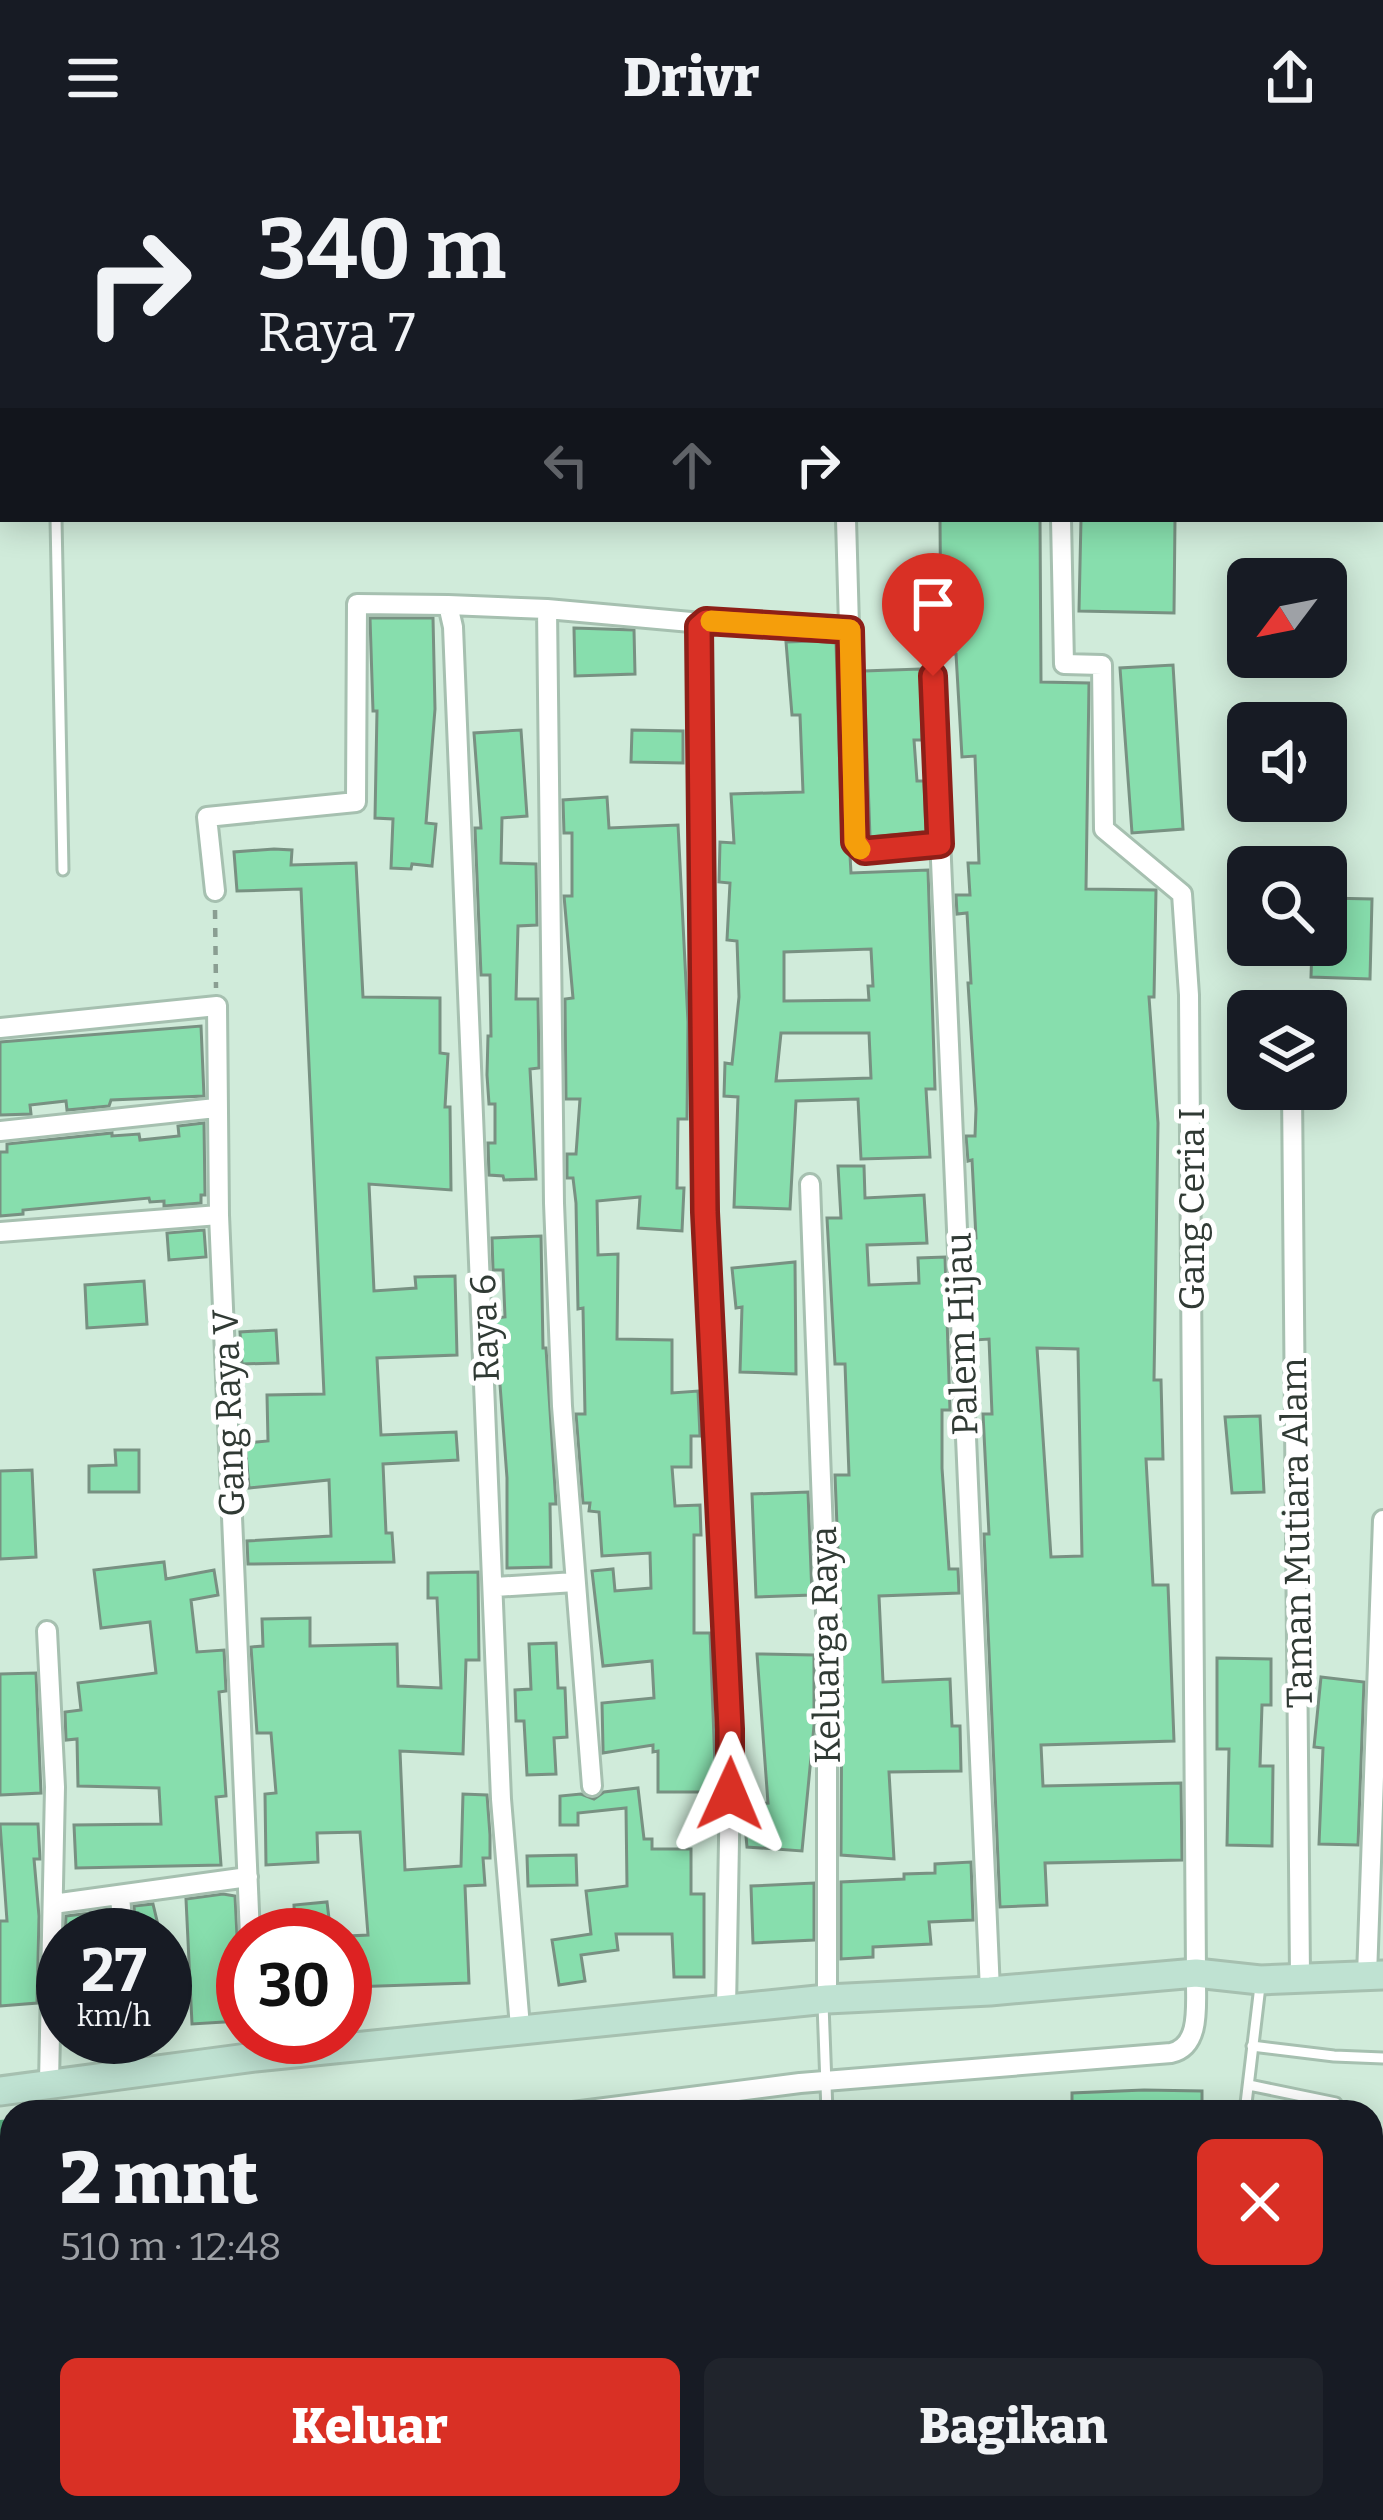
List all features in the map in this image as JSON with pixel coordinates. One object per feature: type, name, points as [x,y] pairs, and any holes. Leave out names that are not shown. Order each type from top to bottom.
[{"type":"street","points":[[846,522],[855,842],[865,851],[940,844]]},
{"type":"street","name":"Gang Ceria I","points":[[1061,522],[1064,664],[1102,665],[1104,829],[1182,894],[1190,995],[1196,1973]]},
{"type":"street","points":[[215,891],[207,817],[356,802],[357,604],[547,609],[850,630]]},
{"type":"street","name":"Raya 6","points":[[448,605],[453,627],[502,1799],[520,2027]]},
{"type":"street","name":"Raya 6","points":[[547,609],[554,1203],[562,1406],[592,1786]]},
{"type":"street","points":[[702,623],[705,1191],[730,1729],[726,2008]]},
{"type":"street","name":"Palem Hijau","points":[[933,676],[989,1991]]},
{"type":"street","points":[[0,1028],[217,1006]]},
{"type":"street","name":"Gang Raya V","points":[[217,1006],[216,1108],[249,1908]]},
{"type":"street","points":[[0,1131],[216,1108]]},
{"type":"street","name":"Taman Mutiara Alam","points":[[1292,1110],[1300,1976]]},
{"type":"street","name":"Keluarga Raya","points":[[810,1184],[827,1640],[825,2004]]},
{"type":"street","points":[[0,1232],[220,1215]]},
{"type":"street","points":[[372,2038],[1196,1973],[1260,1980],[1375,1975],[1383,1520]]},
{"type":"street","points":[[495,1587],[574,1582]]},
{"type":"street","points":[[47,1631],[55,1787],[50,2084]]},
{"type":"street","points":[[53,1904],[248,1877]]},
{"type":"street","points":[[120,1894],[121,1908]]},
{"type":"street","points":[[651,2100],[828,2073],[1181,2051],[1192,2039],[1196,1973]]},
{"type":"street","points":[[0,2090],[133,2074],[216,2056]]},
{"type":"street","points":[[132,2064],[133,2074]]},
{"type":"lane","points":[[56,522],[63,870]]},
{"type":"lane","points":[[1246,2100],[1260,1980]]},
{"type":"lane","points":[[825,2004],[827,2100]]},
{"type":"lane","points":[[1252,2046],[1383,2057]]},
{"type":"lane","points":[[1249,2085],[1322,2100]]},
{"type":"path","points":[[215,891],[217,1006]]},
{"type":"building","points":[[940,522],[1040,522],[1041,682],[1089,683],[1086,889],[1156,890],[1154,997],[1149,997],[1158,1123],[1154,1380],[1161,1380],[1163,1459],[1146,1459],[1153,1585],[1168,1585],[1174,1741],[1041,1745],[1043,1786],[1181,1783],[1182,1860],[1045,1863],[1047,1905],[1000,1907],[984,1534],[989,1534],[983,1414],[992,1414],[989,1339],[975,1340],[971,1238],[976,1238],[972,1160],[968,1161],[966,1136],[975,1136],[976,1109],[971,983],[967,913],[957,914],[956,895],[970,895],[968,863],[979,863],[975,756],[962,757],[956,654],[941,654]],"holes":[[[1037,1348],[1078,1349],[1082,1556],[1051,1557]]]},
{"type":"building","points":[[1081,522],[1175,522],[1174,613],[1079,611]]},
{"type":"building","points":[[370,618],[433,618],[435,709],[426,823],[436,824],[432,866],[391,868],[393,819],[375,818],[377,711],[373,711]]},
{"type":"building","points":[[574,628],[634,630],[635,674],[575,676]]},
{"type":"building","points":[[786,642],[836,643],[842,841],[850,855],[851,873],[928,870],[935,1089],[926,1089],[930,1157],[861,1159],[858,1099],[796,1101],[790,1209],[734,1207],[738,1097],[724,1096],[725,1063],[732,1064],[739,997],[737,941],[727,940],[730,883],[719,882],[720,842],[734,843],[731,794],[803,792],[800,715],[792,715]],"holes":[[[871,949],[869,1000],[784,1001],[784,952]],[[781,1033],[869,1033],[871,1078],[776,1081]]]},
{"type":"building","points":[[1173,665],[1183,829],[1132,833],[1120,668]]},
{"type":"building","points":[[920,669],[922,740],[914,740],[917,781],[924,781],[926,832],[870,837],[864,671]]},
{"type":"building","points":[[521,730],[527,816],[502,818],[501,863],[536,864],[537,925],[518,926],[516,999],[538,999],[539,1068],[530,1069],[536,1179],[504,1180],[489,1175],[488,1143],[495,1143],[495,1104],[489,1104],[487,1075],[490,975],[481,975],[475,828],[481,828],[474,733]]},
{"type":"building","points":[[632,730],[683,731],[683,763],[631,762]]},
{"type":"building","points":[[607,797],[609,828],[678,825],[688,1022],[687,1119],[678,1119],[682,1231],[638,1228],[640,1197],[597,1201],[598,1255],[618,1254],[617,1339],[672,1340],[672,1393],[698,1391],[700,1436],[691,1436],[691,1467],[672,1467],[675,1506],[700,1505],[701,1535],[694,1535],[694,1633],[710,1633],[716,1792],[658,1792],[658,1751],[653,1752],[653,1745],[603,1753],[602,1703],[654,1698],[652,1661],[603,1666],[592,1571],[613,1569],[615,1591],[651,1588],[650,1553],[602,1556],[599,1512],[589,1511],[590,1503],[583,1503],[576,1414],[585,1414],[583,1308],[578,1309],[576,1203],[573,1178],[567,1178],[567,1154],[576,1154],[580,1099],[566,1099],[565,999],[573,998],[564,896],[572,896],[572,833],[564,833],[563,800]]},
{"type":"building","points":[[292,850],[291,865],[356,863],[363,997],[440,998],[440,1053],[448,1054],[445,1107],[450,1107],[451,1190],[369,1184],[374,1291],[416,1288],[415,1277],[455,1276],[457,1355],[377,1358],[381,1435],[456,1432],[458,1460],[383,1464],[386,1533],[392,1533],[394,1562],[248,1564],[247,1541],[331,1536],[329,1480],[249,1488],[245,1443],[268,1441],[267,1395],[324,1394],[301,889],[237,891],[234,852]]},
{"type":"building","points":[[1347,898],[1372,899],[1370,979],[1311,977],[1311,966],[1347,966]]},
{"type":"building","points":[[201,1026],[204,1096],[111,1100],[109,1106],[67,1110],[66,1101],[30,1105],[31,1114],[0,1115],[0,1042]]},
{"type":"building","points":[[204,1123],[205,1195],[201,1203],[164,1206],[164,1201],[150,1202],[149,1198],[0,1216],[0,1152],[7,1152],[7,1144],[112,1133],[139,1134],[140,1140],[179,1136],[178,1126]]},
{"type":"building","points":[[838,1166],[864,1166],[865,1198],[924,1195],[927,1243],[867,1245],[869,1285],[919,1283],[918,1258],[945,1257],[950,1410],[942,1410],[942,1468],[949,1569],[958,1569],[959,1593],[879,1596],[883,1682],[950,1679],[952,1726],[960,1726],[961,1771],[889,1772],[894,1859],[841,1855],[842,1655],[835,1475],[849,1475],[845,1364],[835,1364],[827,1218],[841,1218]]},
{"type":"building","points":[[204,1230],[206,1257],[169,1260],[167,1233]]},
{"type":"building","points":[[541,1236],[543,1348],[556,1504],[550,1504],[551,1567],[507,1568],[507,1478],[495,1318],[505,1317],[503,1270],[493,1270],[492,1238]]},
{"type":"building","points":[[795,1262],[796,1374],[740,1372],[742,1307],[736,1308],[732,1268]]},
{"type":"building","points":[[144,1281],[147,1324],[87,1328],[85,1285]]},
{"type":"building","points":[[276,1330],[278,1363],[242,1364],[240,1332]]},
{"type":"building","points":[[1260,1416],[1264,1492],[1232,1493],[1225,1417]]},
{"type":"building","points":[[115,1450],[139,1450],[139,1492],[89,1492],[89,1466],[116,1465]]},
{"type":"building","points":[[32,1470],[36,1557],[0,1559],[0,1471]]},
{"type":"building","points":[[808,1492],[812,1595],[756,1597],[752,1494]]},
{"type":"building","points":[[164,1562],[166,1579],[214,1570],[218,1595],[191,1600],[197,1652],[224,1650],[226,1691],[219,1692],[226,1796],[216,1797],[221,1865],[76,1868],[74,1825],[161,1824],[159,1788],[78,1786],[77,1739],[66,1740],[65,1712],[81,1710],[78,1683],[156,1673],[150,1622],[101,1628],[94,1570]]},
{"type":"building","points":[[478,1572],[479,1660],[466,1660],[463,1754],[400,1751],[405,1870],[461,1866],[463,1794],[487,1795],[490,1858],[483,1858],[485,1885],[465,1886],[469,1983],[372,1986],[372,1908],[366,1908],[360,1832],[317,1833],[318,1862],[266,1865],[265,1794],[276,1793],[271,1733],[257,1733],[251,1647],[263,1646],[262,1619],[310,1618],[310,1646],[397,1644],[398,1686],[441,1688],[437,1598],[428,1598],[428,1573]]},
{"type":"building","points":[[556,1643],[558,1688],[565,1688],[567,1737],[554,1738],[556,1774],[527,1775],[524,1721],[516,1721],[515,1690],[531,1689],[529,1644]]},
{"type":"building","points":[[757,1654],[814,1655],[814,1726],[802,1851],[747,1847],[743,1805],[768,1803]]},
{"type":"building","points":[[1217,1658],[1271,1659],[1271,1705],[1262,1705],[1260,1766],[1273,1766],[1272,1846],[1227,1845],[1229,1749],[1217,1749]]},
{"type":"building","points":[[36,1673],[41,1793],[0,1795],[0,1674]]},
{"type":"building","points":[[1321,1677],[1364,1682],[1358,1845],[1319,1844],[1323,1748],[1314,1747]]},
{"type":"building","points":[[638,1788],[644,1839],[652,1839],[652,1849],[691,1849],[691,1894],[704,1894],[704,1977],[674,1977],[672,1934],[616,1934],[618,1950],[581,1955],[585,1981],[559,1985],[552,1940],[591,1934],[586,1891],[627,1886],[626,1808],[578,1813],[578,1825],[560,1825],[560,1796],[581,1794],[594,1799],[604,1792]]},
{"type":"building","points":[[0,1824],[38,1824],[40,1859],[34,1859],[38,1908],[36,2003],[0,2006],[0,1921],[7,1921]]},
{"type":"building","points":[[576,1855],[577,1885],[528,1886],[527,1856]]},
{"type":"building","points":[[971,1862],[973,1920],[929,1922],[931,1944],[873,1947],[873,1957],[841,1959],[841,1882],[904,1879],[904,1874],[935,1873],[935,1864]]},
{"type":"building","points":[[814,1883],[814,1940],[753,1943],[751,1886]]},
{"type":"building","points":[[235,1896],[236,1908],[216,1908],[216,2022],[192,2024],[192,1908],[186,1908],[186,1899]]},
{"type":"building","points":[[327,1902],[328,1908],[294,1908]]},
{"type":"building","points":[[1202,2091],[1202,2100],[1072,2100],[1072,2093]]},
{"type":"slow traffic","points":[[711,621],[850,630],[855,842],[860,849]]},
{"type":"route","points":[[730,1794],[705,1212],[699,627],[706,621],[850,630],[855,842],[865,851],[940,844],[933,676]]}]
